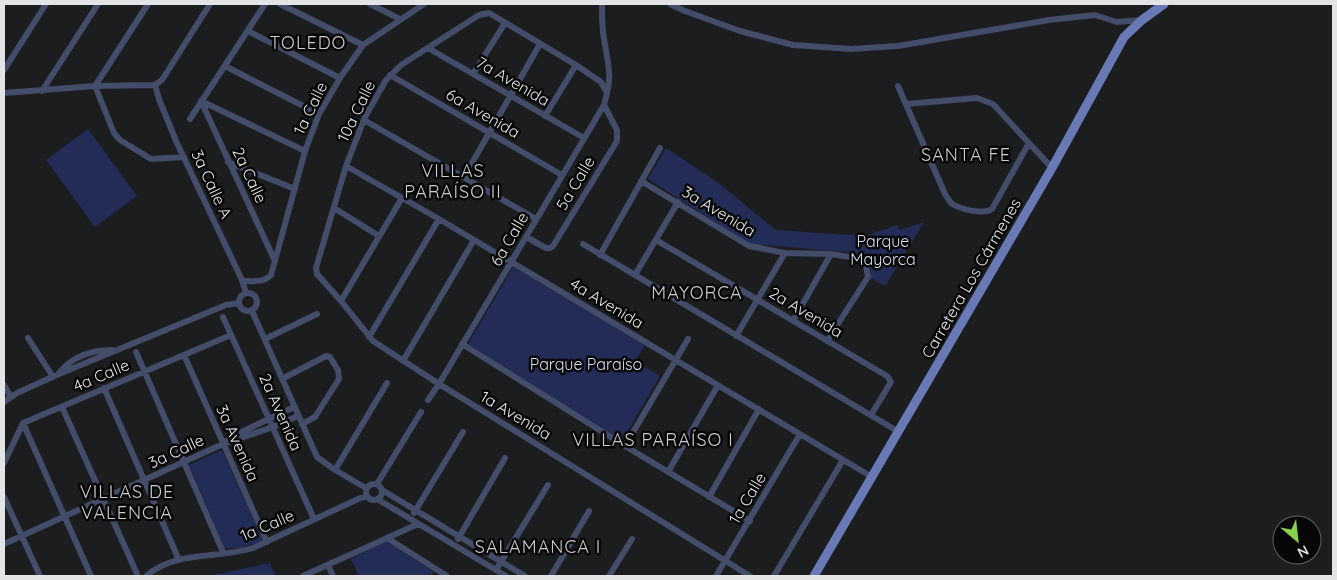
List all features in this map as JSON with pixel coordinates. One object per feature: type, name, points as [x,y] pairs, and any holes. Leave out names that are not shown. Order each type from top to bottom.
[{"type":"main road","name":"Carretera Los Cármenes","points":[[814,576],[1052,168],[1124,37],[1142,20],[1164,4]]},
{"type":"street","points":[[4,70],[46,4]]},
{"type":"street","points":[[42,91],[98,4]]},
{"type":"street","points":[[95,86],[148,4]]},
{"type":"street","points":[[4,93],[95,86],[155,85],[162,80],[210,4]]},
{"type":"street","points":[[190,119],[265,4]]},
{"type":"street","points":[[280,4],[363,44]]},
{"type":"street","points":[[370,4],[400,19]]},
{"type":"street","name":"1a Calle","points":[[242,281],[261,281],[268,279],[271,275],[305,151],[319,114],[340,78],[363,44],[424,4]]},
{"type":"street","name":"6a Calle","points":[[428,400],[604,105],[606,91],[610,84],[603,31],[602,4]]},
{"type":"street","points":[[670,4],[740,31],[793,45],[851,49],[898,46],[1049,20],[1095,15],[1117,22],[1142,20]]},
{"type":"street","points":[[1150,14],[1152,4]]},
{"type":"street","name":"10a Calle","points":[[316,268],[346,166],[364,120],[390,75],[401,65],[484,13],[489,13],[505,23]]},
{"type":"street","points":[[1117,22],[1121,27],[1124,37]]},
{"type":"street","points":[[473,74],[505,23],[576,65],[601,82],[606,91]]},
{"type":"street","points":[[248,31],[340,78]]},
{"type":"street","points":[[464,178],[540,44]]},
{"type":"street","name":"7a Avenida","points":[[428,48],[584,138]]},
{"type":"street","points":[[545,116],[576,65]]},
{"type":"street","points":[[224,66],[319,114]]},
{"type":"street","name":"6a Avenida","points":[[390,75],[562,175]]},
{"type":"street","name":"3a Calle A","points":[[155,85],[158,99],[246,293]]},
{"type":"street","points":[[95,86],[114,133],[120,140],[151,159],[184,157]]},
{"type":"street","points":[[898,86],[949,200],[953,204],[982,213],[992,208],[1029,143]]},
{"type":"street","points":[[906,104],[977,98],[993,104],[1052,168]]},
{"type":"street","points":[[201,102],[305,151]]},
{"type":"street","name":"2a Calle","points":[[201,102],[274,259]]},
{"type":"street","name":"5a Calle","points":[[526,237],[546,248],[553,246],[616,141],[617,130],[604,105]]},
{"type":"street","points":[[364,120],[536,219]]},
{"type":"street","points":[[600,254],[660,148]]},
{"type":"street","points":[[228,162],[295,189]]},
{"type":"street","name":"4a Avenida","points":[[346,166],[512,262],[872,476]]},
{"type":"street","name":"3a Avenida","points":[[641,181],[749,246],[785,253],[831,254],[860,260],[866,265],[868,276],[827,341]]},
{"type":"street","points":[[341,300],[402,198]]},
{"type":"street","points":[[635,275],[678,202]]},
{"type":"street","points":[[334,208],[379,236]]},
{"type":"street","points":[[370,337],[439,219]]},
{"type":"street","points":[[403,361],[474,240]]},
{"type":"street","name":"2a Avenida","points":[[656,240],[887,376],[891,382],[871,416]]},
{"type":"street","points":[[583,244],[899,432]]},
{"type":"street","points":[[736,336],[785,253]]},
{"type":"street","points":[[793,321],[831,254]]},
{"type":"street","name":"1a Avenida","points":[[316,268],[321,279],[341,300],[373,341],[439,384],[750,576]]},
{"type":"street","points":[[246,293],[253,294],[257,300],[257,306],[252,311],[246,312],[242,310],[238,303],[240,297],[246,293]]},
{"type":"street","points":[[4,402],[56,375],[68,362],[97,350],[116,350],[226,305],[238,303]]},
{"type":"street","points":[[252,311],[317,457],[366,488]]},
{"type":"street","points":[[265,339],[317,314]]},
{"type":"street","name":"2a Avenida","points":[[223,317],[314,519]]},
{"type":"street","name":"4a Calle","points":[[23,423],[230,335]]},
{"type":"street","points":[[28,338],[56,375]]},
{"type":"street","points":[[624,446],[688,339]]},
{"type":"street","points":[[462,344],[624,446],[750,521]]},
{"type":"street","points":[[136,352],[223,552]]},
{"type":"street","name":"3a Avenida","points":[[184,355],[267,542]]},
{"type":"street","points":[[282,379],[326,356],[330,357],[338,370],[339,379],[315,417],[302,424]]},
{"type":"street","points":[[335,470],[387,383]]},
{"type":"street","points":[[4,385],[11,397]]},
{"type":"street","points":[[668,472],[718,385]]},
{"type":"street","points":[[104,388],[179,560]]},
{"type":"street","points":[[62,407],[138,576]]},
{"type":"street","name":"3a Calle","points":[[223,444],[231,437],[294,407]]},
{"type":"street","points":[[709,497],[759,409]]},
{"type":"street","points":[[377,484],[420,412]]},
{"type":"street","name":"3a Calle","points":[[4,544],[104,500],[223,444],[273,427],[298,416]]},
{"type":"street","points":[[4,463],[23,423]]},
{"type":"street","points":[[23,423],[91,576]]},
{"type":"street","points":[[18,431],[29,439]]},
{"type":"street","points":[[410,519],[463,432]]},
{"type":"street","name":"1a Calle","points":[[716,576],[800,434]]},
{"type":"street","points":[[454,545],[505,458]]},
{"type":"street","points":[[774,576],[843,460]]},
{"type":"street","points":[[366,488],[371,484],[377,484]]},
{"type":"street","points":[[377,484],[382,490],[525,576]]},
{"type":"street","points":[[496,570],[548,485]]},
{"type":"street","points":[[366,488],[366,496],[371,500],[381,496],[382,490]]},
{"type":"street","name":"1a Calle","points":[[146,576],[169,563],[179,560],[223,552],[242,551],[267,542],[366,496]]},
{"type":"street","points":[[4,497],[40,576]]},
{"type":"street","points":[[377,499],[506,576]]},
{"type":"street","points":[[551,576],[589,511]]},
{"type":"street","points":[[303,576],[418,524]]},
{"type":"street","points":[[387,538],[437,574],[446,576]]},
{"type":"street","points":[[609,576],[632,539]]},
{"type":"street","points":[[328,566],[333,576]]},
{"type":"green space","points":[[88,129],[137,196],[95,227],[46,160]]},
{"type":"green space","name":"Parque Mayorca","points":[[666,148],[716,181],[776,230],[865,236],[897,225],[900,230],[924,222],[885,286],[870,278],[870,266],[865,259],[852,253],[750,244],[648,179]]},
{"type":"green space","name":"Parque Paraíso","points":[[513,267],[645,345],[635,361],[660,376],[622,441],[468,344]]},
{"type":"green space","points":[[222,450],[263,541],[241,548],[225,548],[189,465]]},
{"type":"green space","points":[[386,541],[434,572],[431,576],[359,576],[351,559]]},
{"type":"green space","points":[[270,563],[276,576],[208,576]]},
{"type":"district","name":"TOLEDO","points":[[308,43]]},
{"type":"district","name":"SANTA FE","points":[[966,155]]},
{"type":"district","name":"VILLAS PARAÍSO II","points":[[453,181]]},
{"type":"district","name":"MAYORCA","points":[[697,293]]},
{"type":"district","name":"VILLAS PARAÍSO I","points":[[653,440]]},
{"type":"district","name":"VILLAS DE VALENCIA","points":[[127,502]]},
{"type":"district","name":"SALAMANCA I","points":[[538,547]]}]
